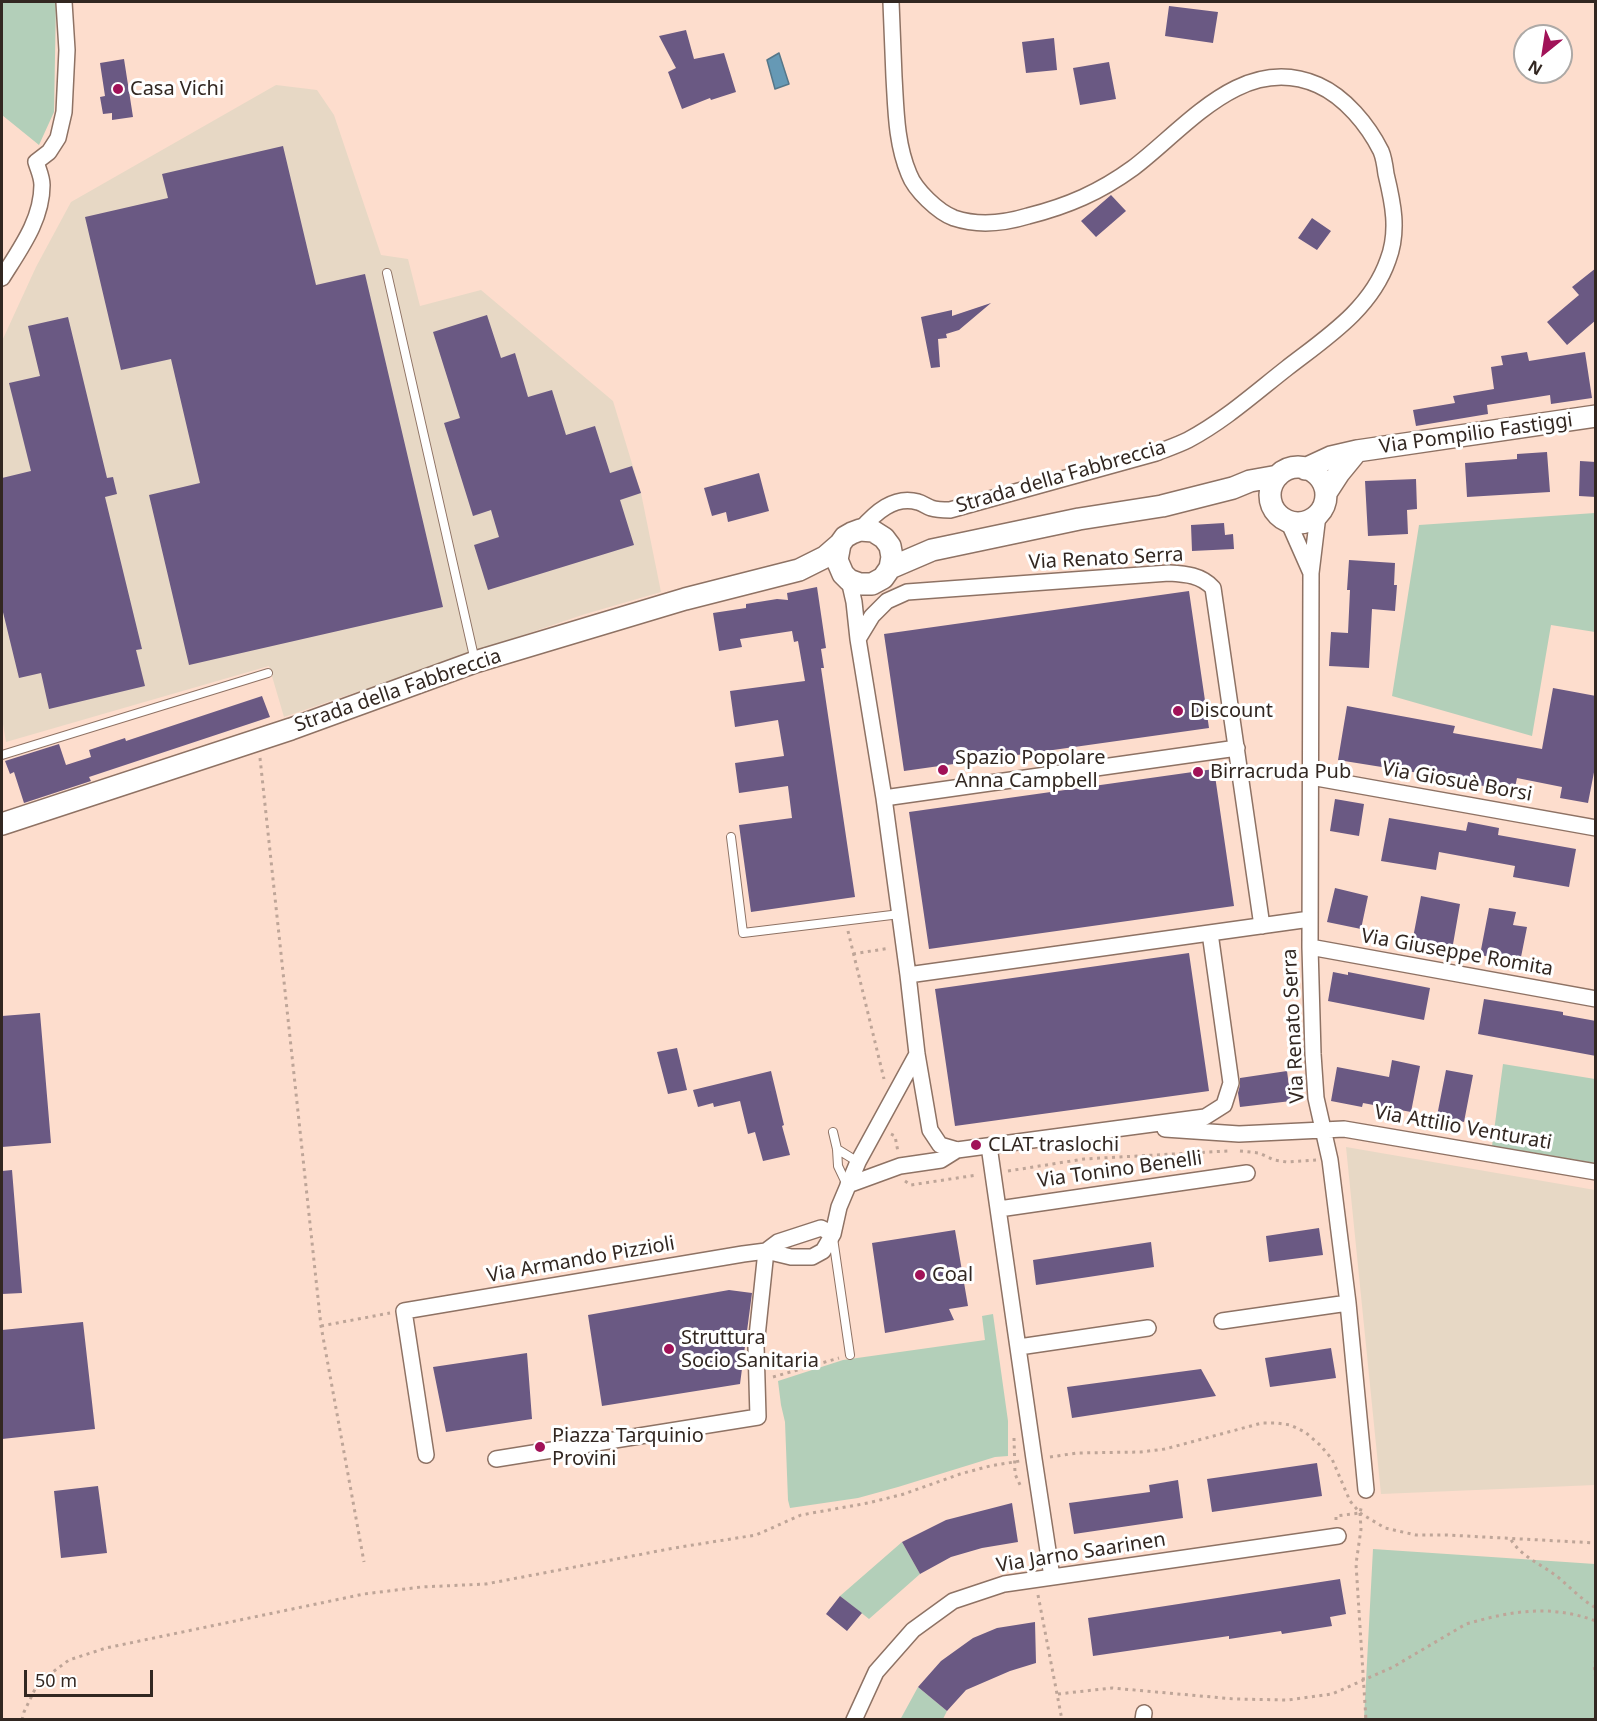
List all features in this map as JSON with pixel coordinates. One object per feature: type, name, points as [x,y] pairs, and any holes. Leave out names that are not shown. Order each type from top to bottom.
[{"type":"street","points":[[2,278],[23,245],[39,212],[43,182],[36,162],[49,152],[58,138],[64,112],[67,51],[64,2]]},
{"type":"street","name":"Strada della Fabbreccia","points":[[860,530],[872,517],[893,502],[903,499],[934,509],[950,510],[1156,453],[1188,439],[1224,417],[1342,325],[1364,303],[1378,283],[1389,258],[1395,233],[1394,208],[1382,153],[1365,124],[1341,100],[1318,85],[1285,76],[1251,81],[1216,98],[1133,168],[1094,193],[1058,209],[1013,220],[979,223],[952,217],[930,203],[910,178],[901,150],[896,113],[891,2]]},
{"type":"street","name":"Via Pompilio Fastiggi","points":[[1305,469],[1331,457],[1357,451],[1596,416]]},
{"type":"street","name":"Via Pompilio Fastiggi","points":[[1326,493],[1357,451]]},
{"type":"street","points":[[1290,469],[1305,469],[1320,478],[1326,493],[1323,508],[1318,515],[1296,523],[1280,516],[1274,509],[1271,491],[1278,476],[1290,469]]},
{"type":"street","name":"Strada della Fabbreccia","points":[[799,570],[827,571],[860,584],[872,584],[883,578],[890,568],[932,550],[1079,519],[1162,506],[1233,488],[1250,481],[1278,476]]},
{"type":"street","points":[[1233,488],[1271,500]]},
{"type":"street","points":[[890,568],[892,557],[887,542],[886,520],[893,502]]},
{"type":"street","name":"Via Renato Serra","points":[[1318,515],[1311,573],[1310,948],[1313,1053],[1316,1098],[1330,1160],[1348,1303],[1366,1490]]},
{"type":"street","name":"Via Renato Serra","points":[[1288,521],[1311,573]]},
{"type":"street","name":"Strada della Fabbreccia","points":[[2,824],[258,739],[475,663],[685,599],[799,570],[825,556],[852,532],[873,531],[887,542],[932,550]]},
{"type":"street","points":[[840,544],[837,560],[846,577],[854,602],[884,798],[917,1054],[930,1130],[940,1145],[957,1150]]},
{"type":"street","name":"Via Renato Serra","points":[[858,639],[872,616],[887,601],[907,592],[1168,573],[1193,575],[1207,581],[1214,588],[1262,926]]},
{"type":"street","points":[[884,798],[1237,748]]},
{"type":"street","name":"Via Giosuè Borsi","points":[[1311,777],[1596,828]]},
{"type":"street","name":"Via Renato Serra","points":[[908,975],[1310,919]]},
{"type":"street","name":"Via Renato Serra","points":[[848,1185],[900,1166],[941,1160],[957,1150],[1205,1117],[1224,1105],[1231,1083],[1210,933]]},
{"type":"street","name":"Via Giuseppe Romita","points":[[1310,948],[1596,999]]},
{"type":"street","name":"Via Armando Pizzioli","points":[[404,1311],[742,1254],[766,1251],[791,1257],[812,1257],[823,1251],[832,1234],[836,1217],[858,1162],[917,1054]]},
{"type":"street","name":"Via Renato Serra","points":[[1131,1127],[1239,1134],[1323,1130]]},
{"type":"street","name":"Via Attilio Venturati","points":[[1323,1130],[1344,1129],[1596,1172]]},
{"type":"street","points":[[989,1146],[1052,1577]]},
{"type":"street","name":"Via Tonino Benelli","points":[[999,1209],[1247,1173]]},
{"type":"street","name":"Via Armando Pizzioli","points":[[766,1251],[778,1242],[821,1228],[832,1234]]},
{"type":"street","points":[[496,1459],[758,1417],[756,1346],[766,1251]]},
{"type":"street","points":[[1222,1321],[1348,1303]]},
{"type":"street","points":[[404,1311],[426,1455]]},
{"type":"street","points":[[1019,1347],[1148,1328]]},
{"type":"street","name":"Via Jarno Saarinen","points":[[854,1719],[876,1672],[913,1630],[953,1601],[1004,1584],[1338,1536]]},
{"type":"lane","points":[[387,273],[475,663]]},
{"type":"lane","points":[[2,755],[268,673]]},
{"type":"lane","points":[[730,837],[743,933],[900,914]]},
{"type":"lane","points":[[833,1132],[838,1166],[848,1185]]},
{"type":"lane","points":[[837,1149],[858,1162]]},
{"type":"lane","points":[[832,1234],[850,1355]]},
{"type":"path","points":[[258,739],[321,1326],[364,1562]]},
{"type":"path","points":[[845,920],[886,1084]]},
{"type":"path","points":[[853,954],[904,946]]},
{"type":"path","points":[[878,1127],[895,1136],[903,1179],[911,1185],[1084,1159],[1228,1151]]},
{"type":"path","points":[[1238,1151],[1259,1153],[1274,1160],[1287,1162],[1330,1160]]},
{"type":"path","points":[[321,1326],[404,1311]]},
{"type":"path","points":[[757,1382],[850,1355]]},
{"type":"path","points":[[22,1719],[38,1683],[69,1660],[106,1648],[364,1594],[421,1587],[486,1584],[674,1548],[756,1535],[801,1515],[904,1494],[990,1466],[1077,1453],[1141,1452],[1165,1449],[1262,1423],[1290,1425],[1305,1432],[1332,1459],[1350,1501],[1360,1513],[1398,1533],[1596,1543]]},
{"type":"path","points":[[1366,1490],[1360,1513],[1362,1529],[1356,1564],[1366,1719]]},
{"type":"path","points":[[1338,1536],[1336,1516],[1360,1513]]},
{"type":"path","points":[[1511,1539],[1518,1550],[1529,1559],[1553,1573],[1596,1608]]},
{"type":"path","points":[[1058,1694],[1112,1688],[1234,1699],[1288,1700],[1332,1694],[1393,1667],[1466,1624],[1503,1614],[1555,1611],[1579,1615],[1596,1621]]},
{"type":"path","points":[[1596,1660],[1594,1665],[1596,1680]]},
{"type":"shaded area","points":[[276,85],[317,90],[334,115],[381,255],[408,259],[420,306],[481,290],[613,401],[641,493],[661,592],[582,615],[284,717],[269,666],[6,742],[2,718],[2,341],[36,267],[71,202]]},
{"type":"shaded area","points":[[1346,1147],[1595,1190],[1595,1485],[1381,1494]]},
{"type":"green space","points":[[2,2],[56,2],[54,112],[39,145],[2,115]]},
{"type":"green space","points":[[1595,513],[1595,632],[1551,625],[1532,736],[1392,696],[1419,525]]},
{"type":"green space","points":[[1503,1064],[1595,1079],[1595,1163],[1492,1146]]},
{"type":"green space","points":[[993,1314],[1008,1421],[1008,1456],[995,1457],[858,1498],[790,1508],[785,1422],[778,1381],[843,1360],[985,1340],[982,1316]]},
{"type":"green space","points":[[902,1542],[920,1574],[869,1619],[840,1596]]},
{"type":"green space","points":[[1373,1549],[1595,1564],[1596,1709],[1594,1719],[1364,1719]]},
{"type":"green space","points":[[918,1687],[947,1711],[943,1719],[900,1720]]},
{"type":"water","points":[[779,53],[789,84],[775,89],[767,60]]},
{"type":"building","points":[[1169,6],[1218,12],[1213,43],[1165,36]]},
{"type":"building","points":[[686,30],[694,59],[724,53],[736,92],[711,100],[710,98],[682,109],[668,72],[676,68],[659,36]]},
{"type":"building","points":[[1054,38],[1057,70],[1026,73],[1022,42]]},
{"type":"building","name":"Casa Vichi","points":[[124,59],[133,117],[112,120],[112,113],[103,114],[100,97],[105,96],[100,63]]},
{"type":"building","points":[[1109,62],[1116,99],[1080,105],[1073,68]]},
{"type":"building","points":[[283,146],[316,285],[365,274],[443,607],[189,665],[149,495],[200,483],[171,359],[121,370],[85,217],[168,198],[162,174]]},
{"type":"building","points":[[1111,195],[1126,211],[1096,237],[1081,221]]},
{"type":"building","points":[[1312,218],[1331,231],[1317,250],[1298,238]]},
{"type":"building","points":[[1596,268],[1596,320],[1567,345],[1547,322],[1579,295],[1572,287]]},
{"type":"building","points":[[991,303],[959,330],[946,334],[947,338],[938,339],[940,367],[931,368],[921,317],[952,310],[952,316]]},
{"type":"building","points":[[487,315],[501,358],[515,353],[528,397],[552,390],[566,435],[595,426],[610,473],[632,466],[641,493],[620,500],[634,545],[488,590],[474,545],[499,537],[491,510],[473,516],[444,423],[460,418],[433,332]]},
{"type":"building","points":[[68,317],[107,478],[113,477],[117,494],[105,497],[142,649],[136,650],[145,686],[49,709],[41,673],[19,678],[2,608],[2,478],[31,471],[9,383],[40,376],[28,326]]},
{"type":"building","points":[[1527,352],[1529,361],[1585,352],[1592,398],[1551,404],[1550,395],[1487,405],[1488,414],[1416,426],[1413,410],[1455,403],[1453,396],[1494,389],[1491,367],[1503,365],[1501,356]]},
{"type":"building","points":[[1547,452],[1550,492],[1467,497],[1465,463],[1517,459],[1517,454]]},
{"type":"building","points":[[1580,461],[1596,462],[1596,497],[1579,496]]},
{"type":"building","points":[[759,473],[769,511],[728,522],[726,512],[712,516],[704,488]]},
{"type":"building","points":[[1416,479],[1417,509],[1407,510],[1408,534],[1368,536],[1365,481]]},
{"type":"building","points":[[1224,523],[1225,535],[1233,534],[1234,549],[1192,551],[1191,525]]},
{"type":"building","points":[[1349,560],[1395,563],[1394,585],[1397,585],[1395,611],[1372,609],[1369,668],[1329,666],[1331,632],[1348,633]]},
{"type":"building","points":[[817,587],[826,648],[821,649],[824,668],[821,668],[855,897],[751,912],[739,825],[792,818],[788,786],[739,793],[735,763],[784,756],[778,720],[735,727],[730,691],[805,681],[798,641],[794,642],[792,631],[740,639],[742,647],[719,651],[713,613],[746,608],[746,604],[777,599],[788,600],[787,593]]},
{"type":"building","points":[[1189,591],[1209,728],[904,771],[884,634]]},
{"type":"building","points":[[1553,688],[1596,696],[1596,762],[1588,803],[1560,798],[1562,787],[1517,778],[1514,792],[1338,760],[1347,706],[1455,726],[1453,733],[1542,749]]},
{"type":"building","points":[[262,696],[270,717],[89,777],[91,781],[24,803],[14,772],[10,774],[5,761],[59,744],[66,765],[91,757],[89,750],[125,738],[126,741]]},
{"type":"building","points":[[1214,769],[1234,906],[929,949],[909,812]]},
{"type":"building","points":[[1335,799],[1364,804],[1359,836],[1330,831]]},
{"type":"building","points":[[1389,818],[1466,831],[1468,822],[1499,828],[1498,835],[1576,849],[1569,887],[1513,877],[1515,866],[1439,852],[1436,870],[1381,861]]},
{"type":"building","points":[[1335,888],[1368,896],[1361,929],[1327,922]]},
{"type":"building","points":[[1421,896],[1460,904],[1452,950],[1412,943]]},
{"type":"building","points":[[1489,908],[1516,912],[1513,925],[1527,927],[1520,962],[1480,955]]},
{"type":"building","points":[[1189,953],[1209,1091],[955,1126],[935,989]]},
{"type":"building","points":[[1333,972],[1348,975],[1348,972],[1430,988],[1424,1020],[1328,1001]]},
{"type":"building","points":[[1484,999],[1563,1012],[1563,1015],[1596,1021],[1596,1056],[1478,1034]]},
{"type":"building","points":[[40,1013],[51,1143],[2,1147],[2,1016]]},
{"type":"building","points":[[677,1048],[687,1090],[668,1094],[657,1052]]},
{"type":"building","points":[[1392,1060],[1420,1066],[1411,1112],[1363,1103],[1362,1107],[1331,1101],[1337,1067],[1389,1077]]},
{"type":"building","points":[[1446,1070],[1473,1075],[1464,1122],[1437,1116]]},
{"type":"building","points":[[771,1071],[790,1155],[763,1161],[755,1132],[748,1134],[740,1101],[714,1107],[713,1103],[698,1107],[693,1090]]},
{"type":"building","points":[[1287,1071],[1291,1101],[1240,1107],[1238,1093],[1240,1078]]},
{"type":"building","points":[[12,1170],[22,1293],[2,1294],[2,1171]]},
{"type":"building","points":[[1319,1228],[1323,1255],[1269,1262],[1266,1236]]},
{"type":"building","name":"Coal","points":[[955,1230],[968,1306],[949,1309],[954,1320],[885,1333],[872,1243]]},
{"type":"building","points":[[1151,1242],[1154,1267],[1036,1285],[1033,1260]]},
{"type":"building","name":"Struttura Socio Sanitaria","points":[[729,1290],[752,1293],[740,1384],[602,1406],[588,1315]]},
{"type":"building","points":[[83,1322],[95,1429],[2,1439],[2,1330]]},
{"type":"building","points":[[1331,1348],[1336,1378],[1270,1387],[1265,1358]]},
{"type":"building","points":[[527,1353],[532,1419],[446,1432],[433,1367]]},
{"type":"building","points":[[1201,1369],[1216,1396],[1072,1418],[1067,1387]]},
{"type":"building","points":[[1317,1463],[1322,1496],[1212,1512],[1207,1479]]},
{"type":"building","points":[[1178,1480],[1183,1518],[1074,1534],[1069,1503],[1150,1492],[1149,1485]]},
{"type":"building","points":[[98,1486],[107,1553],[61,1558],[54,1491]]},
{"type":"building","points":[[1012,1503],[1018,1542],[982,1548],[951,1557],[920,1574],[902,1542],[946,1520]]},
{"type":"building","points":[[1340,1579],[1346,1614],[1330,1617],[1332,1626],[1282,1634],[1281,1631],[1229,1639],[1229,1636],[1093,1656],[1088,1618]]},
{"type":"building","points":[[840,1596],[862,1613],[847,1631],[826,1614]]},
{"type":"building","points":[[1035,1622],[1036,1663],[1010,1671],[966,1690],[947,1711],[918,1687],[941,1661],[973,1638],[997,1628]]},
{"type":"place","name":"Casa Vichi","points":[[118,89]]},
{"type":"place","name":"Discount","points":[[1178,711]]},
{"type":"place","name":"Spazio Popolare Anna Campbell","points":[[943,770]]},
{"type":"place","name":"Birracruda Pub","points":[[1198,772]]},
{"type":"place","name":"CLAT traslochi","points":[[976,1145]]},
{"type":"place","name":"Coal","points":[[920,1275]]},
{"type":"place","name":"Struttura Socio Sanitaria","points":[[669,1349]]},
{"type":"place","name":"Piazza Tarquinio Provini","points":[[540,1447]]}]
